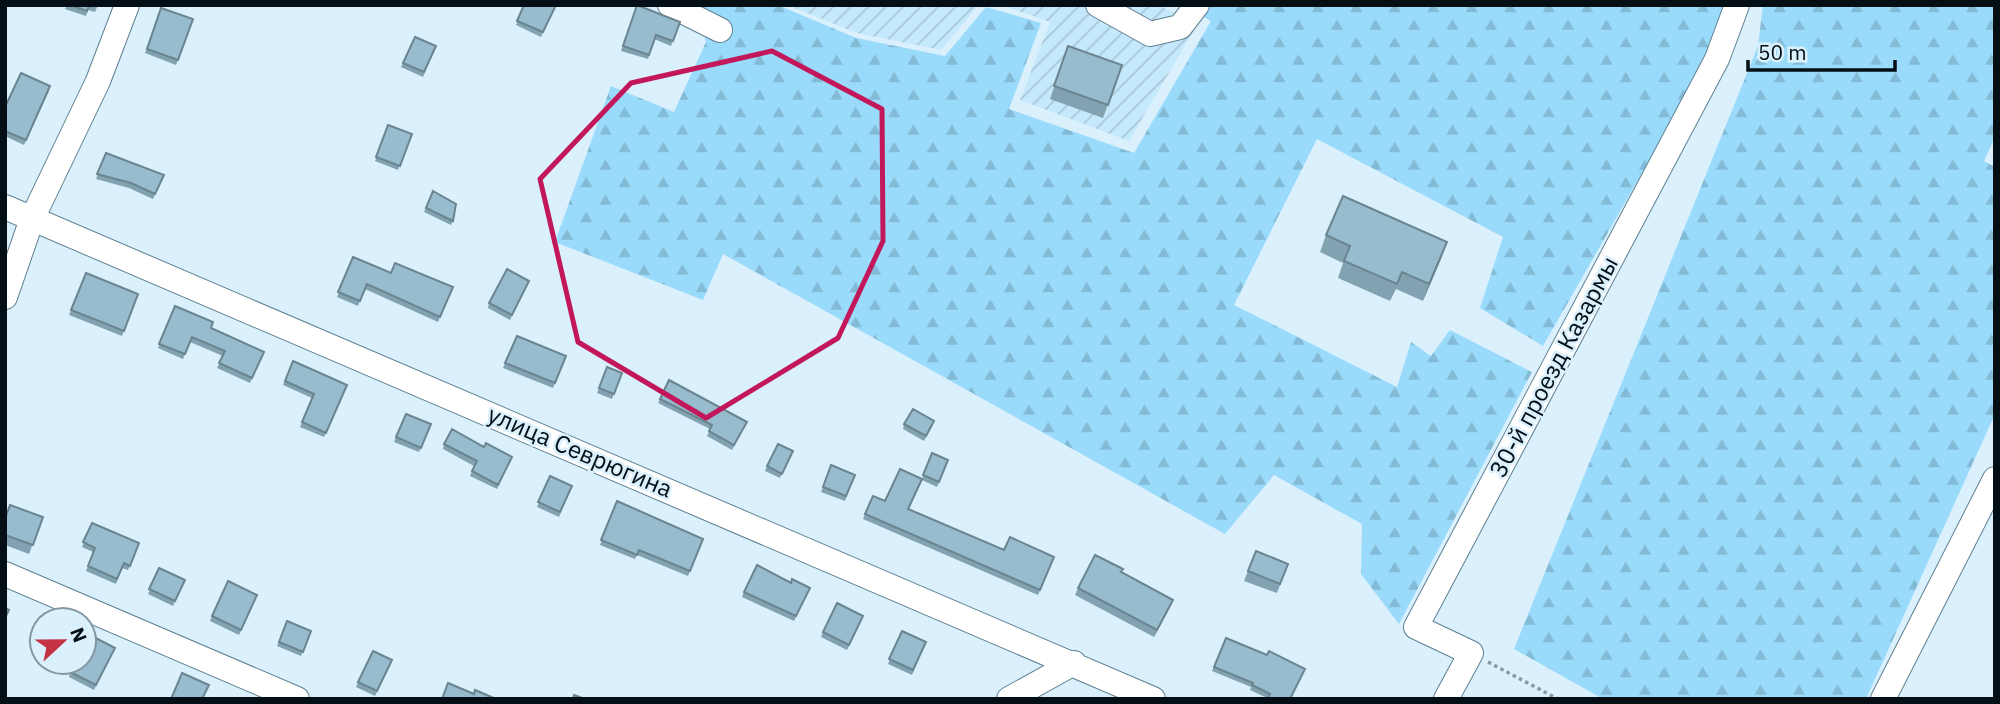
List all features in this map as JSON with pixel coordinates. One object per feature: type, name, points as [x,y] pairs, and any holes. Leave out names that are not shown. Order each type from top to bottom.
[{"type":"street","points":[[5,297],[32,219],[98,81],[127,5]]},
{"type":"street","points":[[670,5],[720,30]]},
{"type":"street","points":[[1098,5],[1150,34],[1180,27],[1197,5]]},
{"type":"street","name":"30-й проезд Казармы","points":[[1471,653],[1416,627],[1717,59],[1737,5]]},
{"type":"street","name":"улица Севрюгина","points":[[5,207],[1153,699]]},
{"type":"street","points":[[1883,699],[1995,478]]},
{"type":"street","points":[[5,574],[297,699]]},
{"type":"street","points":[[1446,699],[1471,653]]},
{"type":"street","points":[[1009,699],[1074,663]]},
{"type":"path","points":[[1471,653],[1558,699]]},
{"type":"highlighted area","points":[[772,51],[882,109],[883,241],[838,338],[706,418],[578,342],[540,179],[631,83]]},
{"type":"shaded area","points":[[787,5],[979,5],[941,50],[857,33]]},
{"type":"shaded area","points":[[1002,5],[1159,5],[1197,25],[1129,141],[1020,100],[1050,22]]},
{"type":"green space","points":[[696,5],[778,5],[856,38],[945,56],[986,7],[1041,23],[1009,109],[1134,153],[1211,21],[1182,5],[1728,5],[1685,98],[1543,346],[1480,308],[1503,237],[1317,139],[1234,305],[1397,387],[1411,342],[1431,356],[1450,330],[1532,372],[1399,624],[1361,574],[1362,524],[1274,475],[1225,534],[723,254],[703,300],[555,242],[611,86],[674,112],[706,42]]},
{"type":"green space","points":[[1763,5],[1995,5],[1995,137],[1984,161],[1995,167],[1995,414],[1866,699],[1603,699],[1514,649],[1758,46]]},
{"type":"building","points":[[70,5],[89,5],[87,11]]},
{"type":"building","points":[[524,5],[556,5],[543,32],[517,21]]},
{"type":"building","points":[[637,5],[680,22],[673,41],[656,35],[649,55],[623,46]]},
{"type":"building","points":[[161,8],[193,19],[178,60],[147,49]]},
{"type":"building","points":[[415,37],[436,46],[424,72],[403,63]]},
{"type":"building","points":[[1068,46],[1122,65],[1108,105],[1054,86]]},
{"type":"building","points":[[21,73],[50,86],[26,140],[5,131],[5,107]]},
{"type":"building","points":[[388,125],[412,134],[400,166],[376,157]]},
{"type":"building","points":[[106,153],[164,175],[155,194],[131,183],[97,174]]},
{"type":"building","points":[[433,191],[456,204],[453,221],[426,208]]},
{"type":"building","points":[[1343,196],[1447,242],[1429,284],[1402,272],[1397,284],[1344,261],[1350,246],[1326,235]]},
{"type":"building","points":[[353,257],[391,273],[395,263],[453,287],[440,317],[367,284],[360,301],[338,292]]},
{"type":"building","points":[[507,269],[529,281],[512,315],[489,303]]},
{"type":"building","points":[[86,273],[138,294],[124,331],[71,310]]},
{"type":"building","points":[[175,306],[213,322],[211,328],[264,352],[252,378],[219,363],[225,351],[192,337],[185,354],[159,344]]},
{"type":"building","points":[[517,336],[566,356],[555,383],[505,363]]},
{"type":"building","points":[[293,361],[347,385],[326,433],[302,422],[314,394],[285,381]]},
{"type":"building","points":[[607,367],[622,373],[614,394],[599,388]]},
{"type":"building","points":[[669,380],[747,422],[734,445],[709,431],[712,425],[660,399]]},
{"type":"building","points":[[913,409],[934,421],[926,436],[904,424]]},
{"type":"building","points":[[406,414],[431,424],[421,448],[396,437]]},
{"type":"building","points":[[452,429],[484,447],[486,443],[512,457],[498,485],[472,471],[477,461],[444,444]]},
{"type":"building","points":[[778,444],[793,451],[782,474],[767,466]]},
{"type":"building","points":[[932,453],[948,460],[939,482],[923,475]]},
{"type":"building","points":[[831,465],[855,475],[846,496],[823,487]]},
{"type":"building","points":[[900,469],[922,479],[908,509],[1004,550],[1010,537],[1054,557],[1040,590],[865,514],[873,496],[885,501]]},
{"type":"building","points":[[550,476],[572,486],[560,512],[538,502]]},
{"type":"building","points":[[617,501],[703,539],[690,571],[639,550],[637,555],[601,540]]},
{"type":"building","points":[[10,505],[43,517],[33,545],[5,535],[5,519]]},
{"type":"building","points":[[92,523],[139,543],[130,566],[124,563],[117,579],[88,566],[95,548],[83,542]]},
{"type":"building","points":[[1256,551],[1288,564],[1280,584],[1248,571]]},
{"type":"building","points":[[1095,555],[1173,600],[1157,630],[1078,588]]},
{"type":"building","points":[[757,565],[791,583],[792,579],[810,588],[796,616],[744,592]]},
{"type":"building","points":[[159,568],[185,580],[175,601],[149,589]]},
{"type":"building","points":[[228,581],[257,595],[241,630],[212,616]]},
{"type":"building","points":[[837,603],[863,616],[849,645],[823,632]]},
{"type":"building","points":[[287,621],[311,631],[303,652],[279,642]]},
{"type":"building","points":[[902,631],[926,642],[913,670],[889,659]]},
{"type":"building","points":[[1226,638],[1267,655],[1269,651],[1305,669],[1290,699],[1267,699],[1270,694],[1252,685],[1253,683],[1214,667]]},
{"type":"building","points":[[98,639],[115,648],[96,685],[78,676],[98,676]]},
{"type":"building","points":[[373,651],[392,660],[377,691],[358,682]]},
{"type":"building","points":[[182,673],[209,685],[202,699],[171,699]]},
{"type":"building","points":[[448,683],[474,694],[475,690],[496,699],[442,699]]}]
